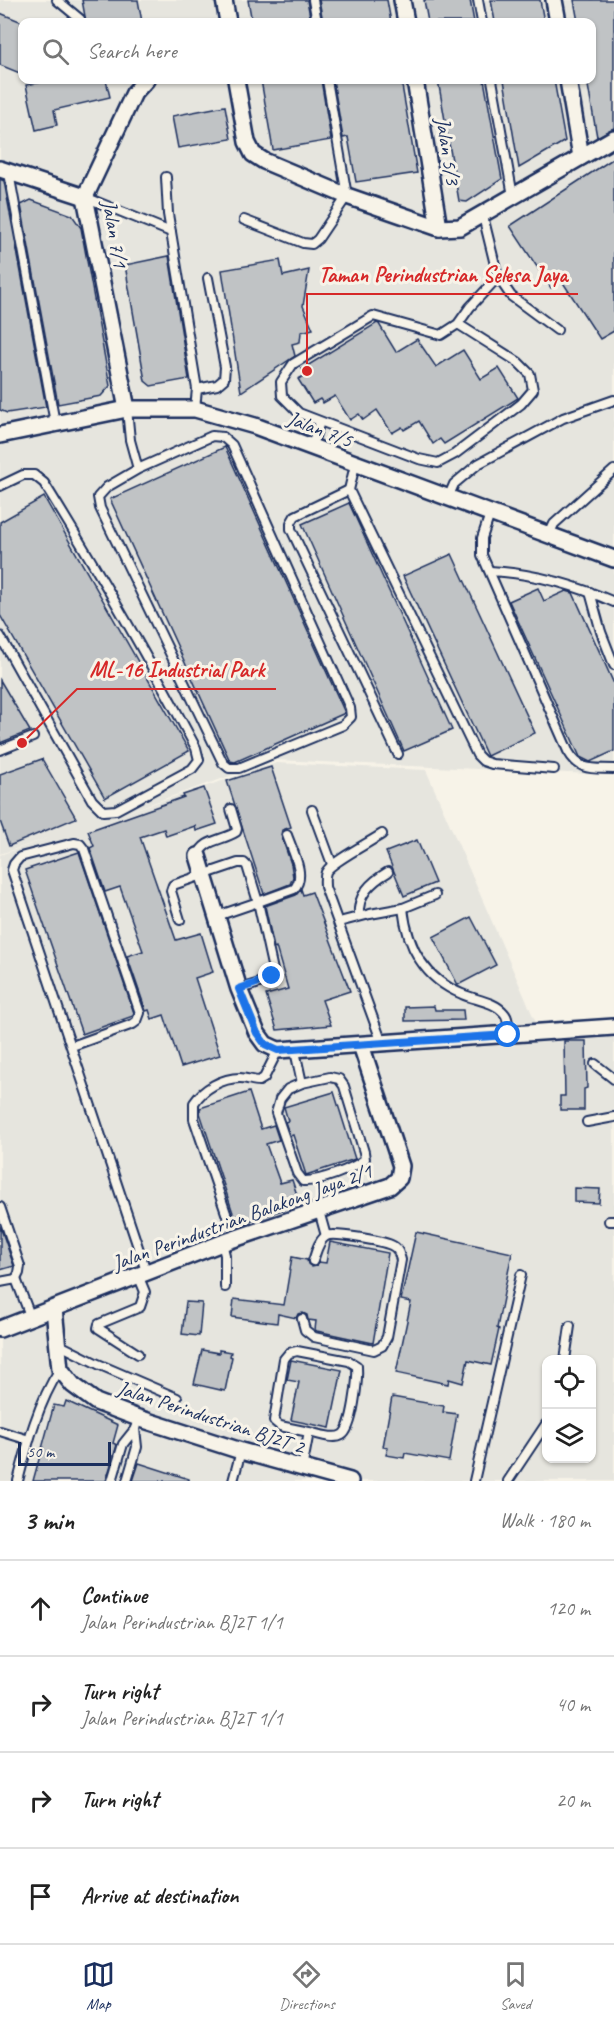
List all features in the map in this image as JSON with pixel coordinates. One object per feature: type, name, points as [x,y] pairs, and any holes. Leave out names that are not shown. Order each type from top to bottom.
[{"type":"street","points":[[224,0],[227,18]]},
{"type":"street","points":[[402,0],[405,18]]},
{"type":"street","points":[[554,0],[557,18]]},
{"type":"street","name":"Jalan 7/1","points":[[127,409],[85,196],[134,93],[142,84]]},
{"type":"street","points":[[237,84],[247,142],[253,154],[264,161],[347,196],[439,228],[460,228],[614,138]]},
{"type":"street","name":"Jalan 5/3","points":[[416,84],[439,228]]},
{"type":"street","points":[[569,84],[581,157]]},
{"type":"street","points":[[5,171],[85,196]]},
{"type":"street","name":"Jalan 7/5","points":[[0,435],[127,409],[195,409],[236,420],[614,559]]},
{"type":"street","points":[[198,856],[239,989],[257,1033],[265,1044],[278,1050],[295,1051],[614,1027]]},
{"type":"street","name":"Jalan Perindustrian Balakong Jaya 2/1","points":[[0,1329],[222,1243],[390,1186],[399,1178],[401,1166],[361,1045]]},
{"type":"street","points":[[54,1309],[60,1369]]},
{"type":"street","name":"Jalan Perindustrian BJ2T 2","points":[[60,1369],[73,1385],[96,1402],[136,1424],[350,1481]]},
{"type":"lane","points":[[57,0],[79,18]]},
{"type":"lane","points":[[314,0],[316,18]]},
{"type":"lane","points":[[478,0],[481,18]]},
{"type":"lane","points":[[244,220],[303,243],[312,244],[318,239],[347,196],[328,84]]},
{"type":"lane","points":[[493,84],[513,197]]},
{"type":"lane","points":[[5,171],[55,423]]},
{"type":"lane","points":[[166,177],[167,207],[197,389],[195,409]]},
{"type":"lane","points":[[85,196],[171,232]]},
{"type":"lane","points":[[483,216],[498,277],[511,296],[557,330]]},
{"type":"lane","points":[[458,324],[518,363],[530,374],[533,390],[521,404],[456,454],[438,463],[419,459],[299,413],[282,396],[281,382],[293,364],[373,316],[441,335],[458,324],[498,277]]},
{"type":"lane","points":[[197,389],[217,385],[224,379],[225,367],[208,278]]},
{"type":"lane","points":[[447,498],[454,484],[478,464],[563,418],[614,400]]},
{"type":"lane","points":[[127,409],[130,440],[138,469]]},
{"type":"lane","points":[[311,448],[320,422]]},
{"type":"lane","points":[[212,436],[224,437],[232,445],[350,708],[351,717],[343,724],[239,768],[229,768],[223,763],[100,507],[98,497],[106,487],[138,469],[212,436]]},
{"type":"lane","points":[[355,465],[349,490],[477,755],[483,761],[492,764],[554,769]]},
{"type":"lane","points":[[549,535],[554,524],[614,470]]},
{"type":"lane","points":[[0,486],[22,475],[34,475],[44,483],[143,648],[196,748],[199,760],[192,769],[116,810],[103,811],[92,800],[0,636]]},
{"type":"lane","points":[[349,490],[295,516],[291,529],[398,754]]},
{"type":"lane","points":[[489,514],[482,538],[482,555],[573,760],[587,768],[614,769]]},
{"type":"lane","points":[[490,571],[508,572],[572,585],[614,602]]},
{"type":"lane","points":[[590,592],[601,632],[614,665]]},
{"type":"lane","points":[[0,750],[33,737]]},
{"type":"lane","points":[[198,856],[201,848],[206,844],[236,832],[231,809]]},
{"type":"lane","points":[[312,810],[332,864]]},
{"type":"lane","points":[[382,834],[364,847],[332,864],[326,871],[324,879],[382,1043]]},
{"type":"lane","points":[[217,916],[294,889],[299,885],[301,877],[287,835]]},
{"type":"lane","points":[[72,1046],[133,1024],[140,1013],[84,849],[80,844],[74,843],[20,857],[12,870],[72,1046],[142,1273],[145,1292],[140,1307],[99,1324],[98,1328],[138,1354]]},
{"type":"lane","points":[[180,920],[171,891],[173,885],[238,863],[244,863],[247,866],[258,902],[273,970],[272,976],[268,979],[239,989]]},
{"type":"lane","points":[[359,916],[358,906],[363,894],[372,881],[388,872]]},
{"type":"lane","points":[[339,922],[403,908],[435,895]]},
{"type":"lane","points":[[403,908],[412,948],[423,966],[439,981],[461,994],[482,1000],[503,1012],[507,1018],[508,1035]]},
{"type":"lane","points":[[228,1219],[194,1119],[194,1103],[204,1090],[223,1082],[241,1078],[259,1081],[264,1078],[278,1050]]},
{"type":"lane","points":[[295,1051],[302,1083]]},
{"type":"lane","points":[[595,1064],[614,1078]]},
{"type":"lane","points":[[330,1077],[339,1079],[344,1086],[364,1152],[365,1159],[358,1165],[312,1181],[303,1180],[297,1173],[276,1113],[280,1099],[288,1089],[302,1083],[330,1077]]},
{"type":"lane","points":[[587,1122],[614,1117]]},
{"type":"lane","points":[[0,1207],[20,1266],[16,1279],[31,1318]]},
{"type":"lane","points":[[319,1211],[326,1236]]},
{"type":"lane","points":[[302,1319],[305,1329],[314,1337],[374,1350],[382,1346],[387,1337],[401,1260],[398,1250],[389,1244],[335,1234],[326,1236],[318,1245],[313,1261]]},
{"type":"lane","points":[[222,1243],[225,1255],[225,1287]]},
{"type":"lane","points":[[474,1481],[521,1275]]},
{"type":"lane","points":[[0,1282],[16,1279]]},
{"type":"lane","points":[[566,1355],[570,1326]]},
{"type":"lane","points":[[57,1344],[177,1398]]},
{"type":"lane","points":[[297,1351],[349,1361],[357,1366],[358,1375],[349,1428],[343,1435],[335,1437],[309,1432],[280,1426],[274,1421],[284,1359],[289,1353],[297,1351]]},
{"type":"lane","points":[[18,1481],[29,1440],[48,1388],[60,1369]]},
{"type":"lane","points":[[112,1481],[123,1444],[136,1424]]},
{"type":"lane","points":[[128,1481],[137,1447],[136,1424]]},
{"type":"lane","points":[[508,1481],[542,1430]]},
{"type":"lane","points":[[0,1431],[29,1440]]},
{"type":"lane","points":[[302,1469],[309,1432]]},
{"type":"lane","points":[[232,1481],[241,1451]]},
{"type":"shaded area","points":[[0,0],[614,0],[614,775],[276,760],[118,815],[277,763],[426,770],[536,1023],[614,1019],[614,1481],[0,1481],[0,855],[51,837],[0,854]]},
{"type":"building","points":[[82,0],[138,0],[141,18],[85,18]]},
{"type":"building","points":[[248,0],[307,0],[310,18],[251,18]]},
{"type":"building","points":[[319,0],[387,0],[390,18],[322,18]]},
{"type":"building","points":[[424,0],[470,0],[473,18],[427,18]]},
{"type":"building","points":[[491,0],[540,0],[543,18],[494,18]]},
{"type":"building","points":[[574,0],[614,0],[614,128],[597,137],[588,84],[596,84],[596,18],[577,18]]},
{"type":"building","points":[[0,13],[18,20],[18,72],[0,65]]},
{"type":"building","points":[[107,84],[110,97],[54,110],[57,125],[36,130],[26,85]]},
{"type":"building","points":[[262,84],[322,84],[331,140],[273,150]]},
{"type":"building","points":[[334,84],[402,84],[417,173],[356,182],[348,137],[343,138]]},
{"type":"building","points":[[439,84],[485,84],[502,179],[467,202],[459,201]]},
{"type":"building","points":[[505,84],[555,84],[565,141],[519,168]]},
{"type":"building","points":[[225,106],[231,139],[178,148],[172,116]]},
{"type":"building","points":[[614,158],[614,331],[600,339],[562,281],[551,288],[510,226]]},
{"type":"building","points":[[0,179],[4,181],[46,407],[7,413],[0,410]]},
{"type":"building","points":[[31,200],[72,215],[81,228],[110,386],[101,396],[58,404],[21,205]]},
{"type":"building","points":[[169,256],[189,379],[151,386],[145,381],[125,265]]},
{"type":"building","points":[[280,260],[283,276],[309,270],[303,306],[313,329],[301,332],[300,342],[292,344],[295,356],[241,392],[222,270]]},
{"type":"building","points":[[377,323],[396,352],[417,339],[436,367],[463,350],[481,379],[499,368],[518,398],[444,444],[440,439],[433,444],[419,421],[404,430],[402,427],[392,433],[377,410],[363,420],[359,414],[350,420],[335,396],[323,403],[320,399],[313,403],[298,379],[306,375],[302,369]]},
{"type":"building","points":[[225,447],[345,713],[235,762],[230,761],[110,499]]},
{"type":"building","points":[[44,497],[189,751],[105,798],[0,615],[0,522]]},
{"type":"building","points":[[349,503],[452,730],[404,751],[302,524]]},
{"type":"building","points":[[452,554],[535,733],[487,756],[403,576]]},
{"type":"building","points":[[538,588],[544,601],[566,591],[573,593],[614,684],[614,751],[590,762],[580,757],[509,601]]},
{"type":"building","points":[[0,680],[30,731],[0,743]]},
{"type":"building","points":[[42,759],[76,818],[9,846],[0,821],[0,774]]},
{"type":"building","points":[[271,767],[291,827],[282,830],[281,835],[293,877],[290,884],[264,894],[227,781]]},
{"type":"building","points":[[204,788],[217,824],[196,831],[195,826],[166,836],[164,829],[140,837],[176,940],[201,933],[213,972],[195,978],[220,1055],[181,1067],[164,1015],[152,1019],[149,1010],[146,1011],[127,956],[143,951],[120,887],[105,892],[90,848],[94,846],[88,831]]},
{"type":"building","points":[[417,840],[435,883],[404,896],[386,852]]},
{"type":"building","points":[[79,852],[134,1013],[133,1016],[82,1034],[25,870]]},
{"type":"building","points":[[301,889],[303,895],[312,892],[350,991],[322,1000],[331,1025],[277,1030],[266,995],[288,989],[276,947],[274,948],[265,906],[296,895]]},
{"type":"building","points":[[471,917],[496,965],[458,985],[433,937]]},
{"type":"building","points":[[434,1006],[435,1010],[463,1010],[464,1020],[405,1021],[405,1007]]},
{"type":"building","points":[[564,1041],[586,1041],[587,1088],[584,1089],[584,1110],[560,1110],[560,1096],[565,1096]]},
{"type":"building","points":[[249,1092],[261,1129],[274,1125],[279,1140],[266,1144],[280,1183],[292,1180],[300,1204],[237,1225],[200,1108]]},
{"type":"building","points":[[334,1092],[355,1159],[306,1175],[293,1135],[290,1136],[285,1122],[288,1121],[284,1107]]},
{"type":"building","points":[[574,1188],[600,1189],[599,1203],[574,1202]]},
{"type":"building","points":[[0,1226],[14,1266],[0,1270]]},
{"type":"building","points":[[416,1232],[512,1253],[491,1365],[468,1360],[463,1383],[449,1379],[448,1384],[396,1373],[411,1302],[401,1300]]},
{"type":"building","points":[[330,1242],[388,1253],[373,1343],[317,1331],[315,1330],[316,1321],[308,1320],[307,1315],[303,1313],[298,1314],[296,1318],[278,1314],[277,1323],[232,1317],[234,1299],[284,1305],[292,1257],[307,1260],[312,1267],[319,1262],[326,1263]]},
{"type":"building","points":[[186,1302],[202,1303],[199,1336],[182,1334]]},
{"type":"building","points":[[202,1350],[219,1353],[219,1350],[231,1352],[225,1391],[194,1384]]},
{"type":"building","points":[[291,1360],[342,1370],[330,1428],[291,1420],[299,1382],[287,1380]]},
{"type":"building","points":[[392,1397],[444,1406],[443,1412],[457,1414],[449,1461],[405,1453],[404,1458],[386,1455],[388,1448],[383,1447]]},
{"type":"building","points":[[66,1401],[118,1425],[113,1443],[117,1445],[106,1481],[33,1481],[54,1405],[64,1407]]},
{"type":"building","points":[[139,1463],[189,1479],[189,1481],[133,1481]]},
{"type":"place","name":"Taman Perindustrian Selesa Jaya","points":[[307,371]]},
{"type":"place","name":"ML-16 Industrial Park","points":[[22,743]]},
{"type":"route","points":[[272,976],[239,989],[257,1033],[265,1044],[278,1050],[295,1051],[508,1035]]}]
